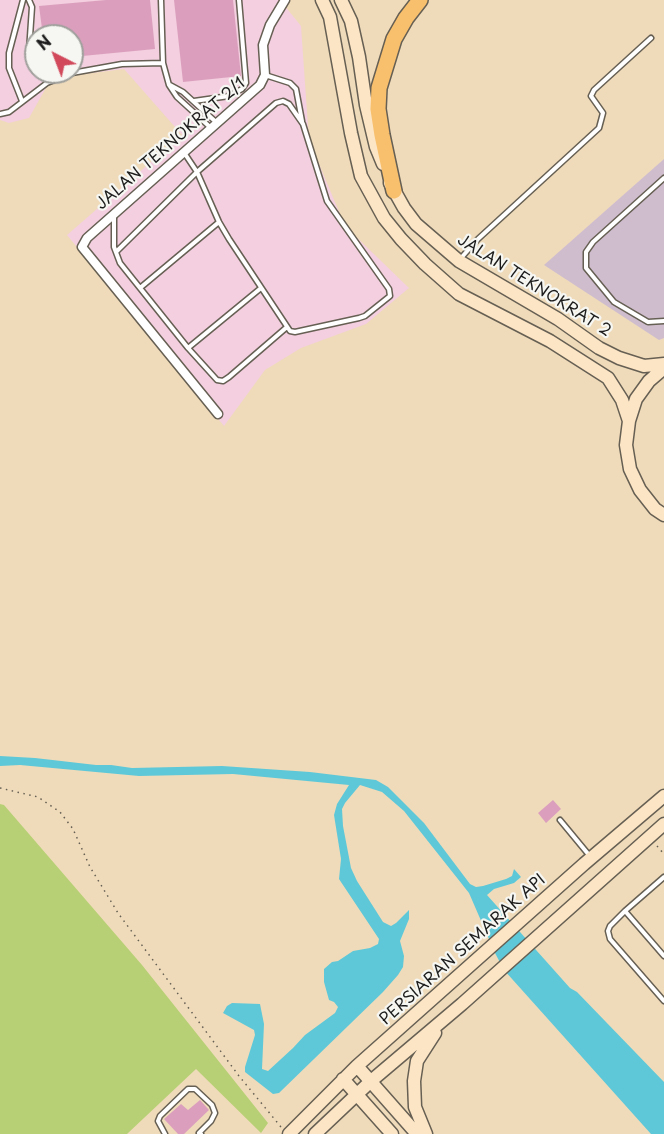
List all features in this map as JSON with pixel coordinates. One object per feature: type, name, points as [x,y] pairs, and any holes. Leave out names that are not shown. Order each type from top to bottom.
[{"type":"highway","points":[[394,191],[381,135],[378,110],[379,88],[393,39],[420,0]]},
{"type":"main road","points":[[322,0],[330,17],[361,176],[384,218],[425,264],[459,294],[550,341],[608,378],[622,400],[628,421]]},
{"type":"main road","name":"JALAN TEKNOKRAT 2","points":[[341,0],[351,21],[376,147],[394,191],[416,224],[459,261],[558,319],[600,348],[619,358],[644,366],[664,366]]},
{"type":"main road","points":[[664,366],[636,399],[628,421],[626,445],[630,469],[640,490],[655,509],[664,515]]},
{"type":"main road","name":"PERSIARAN SEMARAK API","points":[[288,1134],[357,1066],[664,796]]},
{"type":"main road","points":[[315,1134],[371,1081],[462,1004],[664,824]]},
{"type":"main road","points":[[426,1134],[419,1118],[413,1093],[417,1061],[430,1039],[462,1004]]},
{"type":"main road","points":[[357,1066],[417,1134]]},
{"type":"main road","points":[[343,1079],[392,1134]]},
{"type":"street","name":"JALAN TEKNOKRAT 2/1","points":[[218,414],[82,247],[87,238],[260,85],[265,75],[263,45],[270,25],[285,0]]},
{"type":"lane","points":[[22,101],[9,68],[9,53],[23,0]]},
{"type":"lane","points":[[29,0],[32,7],[31,24]]},
{"type":"lane","points":[[161,0],[163,63],[169,85],[177,97],[214,126]]},
{"type":"lane","points":[[194,100],[230,96],[242,89],[246,83],[239,0]]},
{"type":"lane","points":[[459,261],[478,239],[599,128],[603,113],[591,96],[594,90],[651,38]]},
{"type":"lane","points":[[0,114],[9,112],[47,83],[72,73],[122,64],[163,63]]},
{"type":"lane","points":[[185,153],[197,172],[219,222],[287,327],[295,332],[366,316],[390,293],[327,201],[303,124],[296,89],[290,83],[265,75]]},
{"type":"lane","points":[[169,85],[194,100],[214,126]]},
{"type":"lane","points":[[116,252],[197,172],[279,102],[289,104],[303,124]]},
{"type":"lane","points":[[664,178],[593,242],[586,252],[586,268],[614,302],[648,322],[664,321]]},
{"type":"lane","points":[[114,215],[113,239],[120,263],[188,348],[217,380],[223,381],[287,327]]},
{"type":"lane","points":[[140,288],[219,222]]},
{"type":"lane","points":[[188,348],[261,288]]},
{"type":"lane","points":[[560,820],[592,858]]},
{"type":"lane","points":[[664,877],[625,911],[608,931],[610,939],[664,1000]]},
{"type":"lane","points":[[625,911],[664,956]]},
{"type":"lane","points":[[165,1134],[158,1121],[160,1116],[188,1089],[195,1089],[212,1105],[215,1113],[199,1134]]},
{"type":"path","points":[[0,788],[38,797],[60,812],[73,830],[90,867],[118,913],[238,1076],[288,1134]]},
{"type":"shaded area","points":[[0,0],[280,0],[301,26],[309,140],[345,226],[409,288],[366,324],[301,348],[265,370],[224,426],[67,235],[182,135],[124,69],[84,74],[84,24],[24,24],[24,84],[52,84],[47,86],[29,118],[9,123],[0,120]]},
{"type":"shaded area","points":[[664,159],[664,338],[659,340],[544,265]]},
{"type":"green space","points":[[0,804],[4,805],[142,965],[268,1123],[261,1133],[196,1069],[127,1134],[0,1134]]},
{"type":"water","points":[[0,756],[132,768],[222,766],[310,772],[376,780],[388,787],[424,823],[470,884],[476,887],[506,879],[512,876],[514,869],[521,877],[514,883],[494,889],[487,895],[570,988],[577,992],[664,1082],[664,1134],[651,1134],[504,970],[469,893],[404,811],[382,792],[360,785],[342,809],[351,868],[383,922],[391,926],[409,910],[409,919],[400,941],[404,956],[403,967],[383,992],[279,1093],[273,1094],[245,1072],[255,1035],[254,1030],[223,1013],[232,1003],[260,1004],[264,1024],[262,1069],[268,1071],[305,1035],[335,1013],[338,1007],[329,1000],[324,982],[324,969],[353,951],[378,944],[379,939],[339,879],[341,859],[334,815],[337,804],[349,785],[233,774],[139,776],[20,765],[0,766]]},
{"type":"building","points":[[106,0],[150,0],[155,49],[84,56],[84,24],[41,24],[39,6]]},
{"type":"building","points":[[174,0],[233,0],[241,76],[183,82]]},
{"type":"building","points":[[553,800],[561,809],[546,823],[538,813]]},
{"type":"building","points":[[200,1100],[209,1110],[184,1134],[178,1134],[164,1119],[181,1104],[188,1110]]}]
